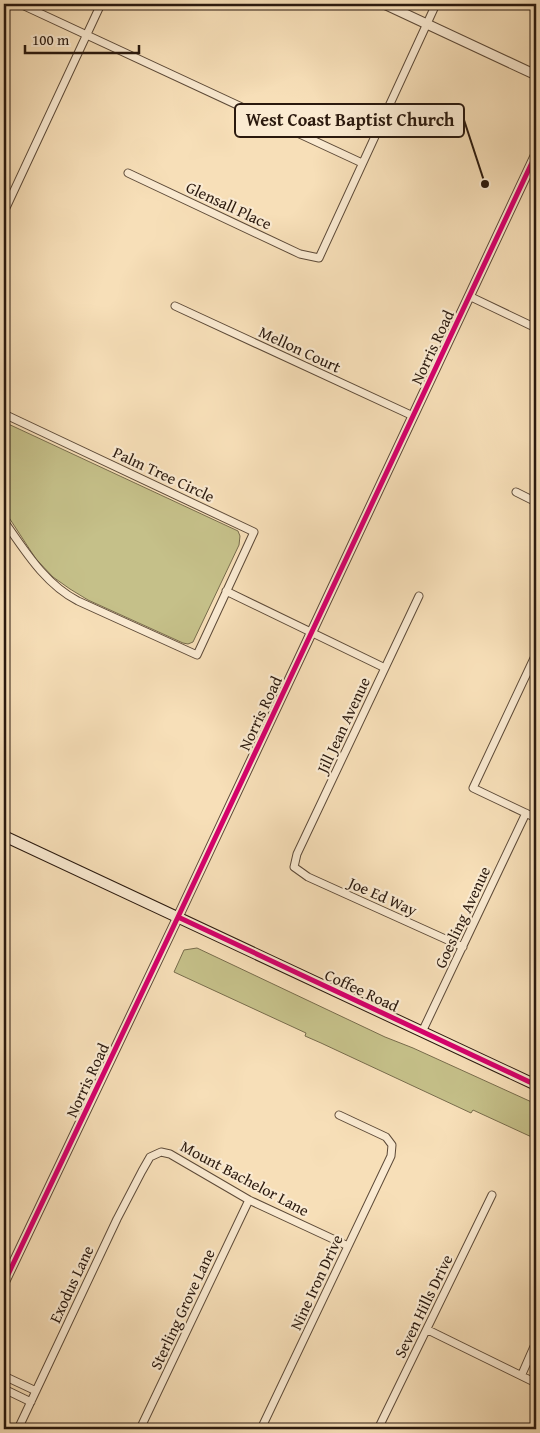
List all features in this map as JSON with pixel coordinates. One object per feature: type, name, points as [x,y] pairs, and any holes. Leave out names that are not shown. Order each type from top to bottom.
[{"type":"main road","name":"Coffee Road","points":[[4,836],[536,1086]]},
{"type":"street","points":[[20,4],[362,163],[436,4]]},
{"type":"street","points":[[4,212],[100,4]]},
{"type":"street","points":[[384,4],[536,75]]},
{"type":"street","name":"Norris Road","points":[[4,1283],[536,154]]},
{"type":"street","name":"Glensall Place","points":[[128,173],[300,254],[319,258],[362,163]]},
{"type":"street","points":[[469,296],[536,328]]},
{"type":"street","name":"Mellon Court","points":[[175,306],[413,416]]},
{"type":"street","name":"Palm Tree Circle","points":[[4,414],[254,532],[197,655],[78,601],[63,592],[49,581],[4,521]]},
{"type":"street","points":[[516,492],[536,502]]},
{"type":"street","points":[[226,591],[385,668]]},
{"type":"street","name":"Jill Jean Avenue","points":[[294,866],[297,854],[418,596]]},
{"type":"street","points":[[536,654],[473,788],[536,818]]},
{"type":"street","name":"Goesling Avenue","points":[[422,1032],[526,813]]},
{"type":"street","name":"Joe Ed Way","points":[[294,866],[308,877],[463,947]]},
{"type":"street","name":"Nine Iron Drive","points":[[261,1429],[392,1156],[392,1145],[386,1137],[338,1115]]},
{"type":"street","name":"Mount Bachelor Lane","points":[[156,1155],[161,1152],[170,1154],[248,1200],[348,1246]]},
{"type":"street","name":"Exodus Lane","points":[[18,1429],[117,1219],[150,1157],[156,1155]]},
{"type":"street","name":"Seven Hills Drive","points":[[378,1429],[428,1330],[492,1195]]},
{"type":"street","name":"Sterling Grove Lane","points":[[140,1429],[248,1200]]},
{"type":"street","points":[[428,1330],[522,1374],[536,1383]]},
{"type":"street","points":[[522,1374],[536,1342]]},
{"type":"street","points":[[4,1376],[36,1391]]},
{"type":"street","points":[[4,1390],[30,1402]]},
{"type":"shaded area","points":[[4,422],[238,531],[240,536],[239,545],[193,642],[183,643],[88,600],[53,577],[36,559],[4,510]]},
{"type":"shaded area","points":[[197,948],[385,1037],[536,1104],[536,1139],[473,1110],[471,1113],[305,1036],[306,1033],[174,972],[184,950]]},
{"type":"cycle path","points":[[4,1283],[536,154]]},
{"type":"cycle path","points":[[178,917],[536,1085]]},
{"type":"place","name":"West Coast Baptist Church","points":[[485,184]]}]
